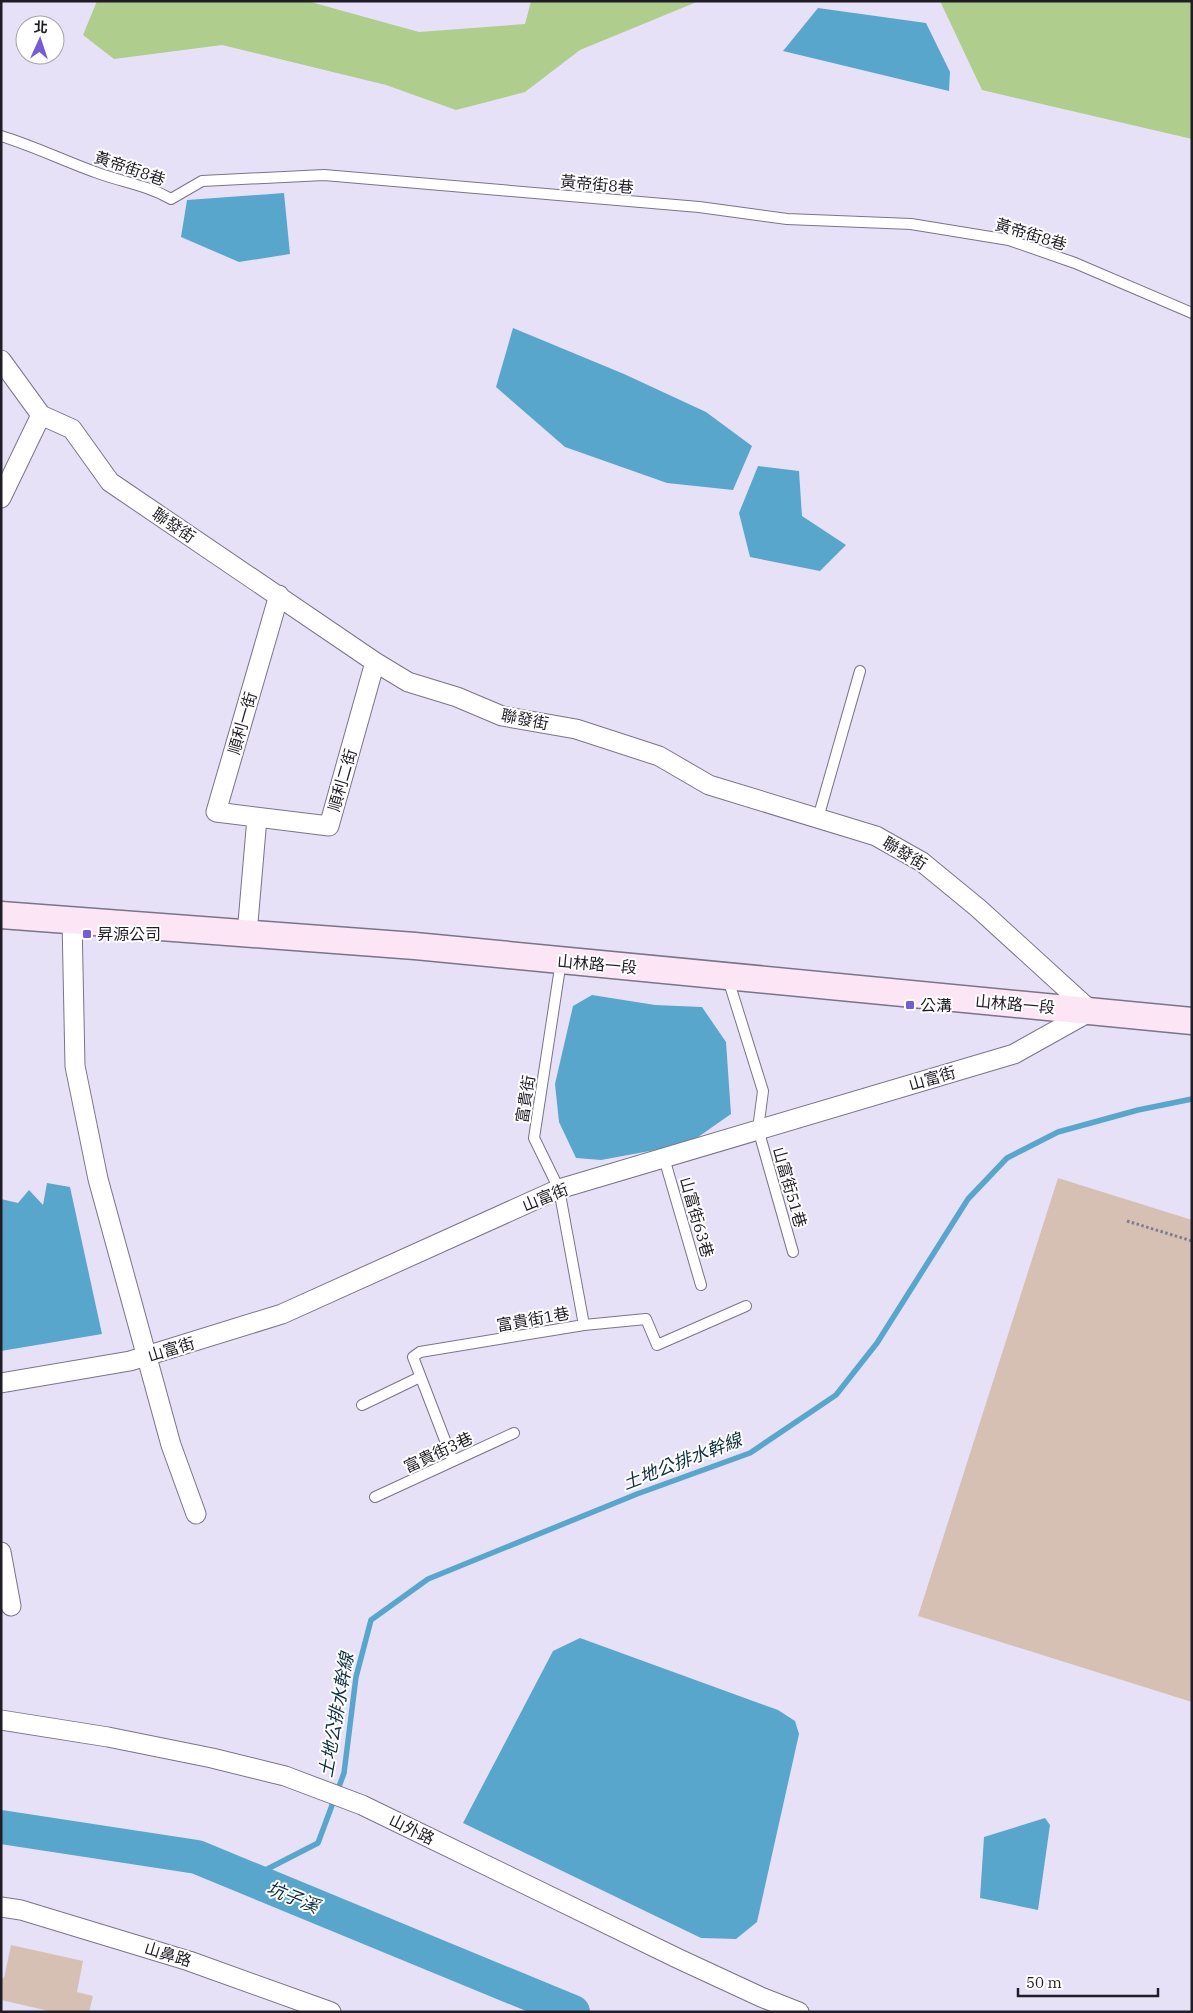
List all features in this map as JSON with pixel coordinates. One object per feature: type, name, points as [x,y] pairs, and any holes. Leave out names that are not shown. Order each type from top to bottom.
[{"type":"main road","name":"山林路一段","points":[[1,915],[415,946],[1192,1021]]},
{"type":"street","name":"聯發街","points":[[1,360],[41,415],[72,429],[110,482],[375,662],[408,682],[457,697],[502,716],[576,729],[659,756],[709,784],[876,836],[922,862],[978,908],[1091,1011]]},
{"type":"street","points":[[1,498],[41,415]]},
{"type":"street","name":"順利一街","points":[[257,818],[216,812],[279,595]]},
{"type":"street","name":"順利二街","points":[[257,818],[329,826],[375,662]]},
{"type":"street","points":[[247,934],[257,818]]},
{"type":"street","points":[[72,920],[75,1066],[98,1179],[171,1445],[196,1514]]},
{"type":"street","name":"山富街","points":[[1,1383],[130,1361],[282,1314],[559,1190],[1014,1054],[1091,1011]]},
{"type":"street","points":[[1,1552],[11,1606]]},
{"type":"street","name":"山外路","points":[[1,1720],[108,1737],[212,1758],[285,1776],[362,1805],[704,1970],[761,1997],[799,2012]]},
{"type":"street","name":"山鼻路","points":[[1,1907],[21,1910],[189,1961],[331,2012]]},
{"type":"lane","name":"黃帝街8巷","points":[[1,136],[96,173],[156,190],[172,199],[202,181],[324,175],[699,207],[788,218],[911,224],[1008,240],[1075,263],[1192,313]]},
{"type":"lane","points":[[818,818],[860,672]]},
{"type":"lane","name":"富貴街","points":[[561,960],[534,1138],[559,1190],[584,1325]]},
{"type":"lane","points":[[727,976],[763,1091],[758,1130]]},
{"type":"lane","name":"山富街51巷","points":[[758,1130],[793,1252]]},
{"type":"lane","name":"山富街63巷","points":[[664,1158],[701,1285]]},
{"type":"lane","name":"富貴街1巷","points":[[453,1462],[413,1357],[420,1352],[584,1325],[646,1319],[657,1346],[746,1306]]},
{"type":"lane","points":[[362,1405],[420,1378]]},
{"type":"lane","name":"富貴街3巷","points":[[375,1497],[514,1433]]},
{"type":"path","points":[[1127,1221],[1192,1241]]},
{"type":"green space","points":[[97,1],[307,1],[419,32],[525,24],[531,1],[699,1],[580,50],[525,92],[456,110],[386,85],[222,45],[114,59],[83,35]]},
{"type":"green space","points":[[940,1],[1192,1],[1192,139],[982,90]]},
{"type":"water","points":[[818,8],[926,23],[950,72],[949,91],[783,51]]},
{"type":"water","points":[[284,193],[290,254],[239,262],[181,237],[187,200]]},
{"type":"water","points":[[513,328],[624,374],[706,412],[752,446],[733,490],[667,483],[565,447],[496,387]]},
{"type":"water","points":[[758,466],[799,471],[802,516],[846,545],[820,571],[750,557],[739,513]]},
{"type":"water","points":[[592,995],[655,1005],[702,1007],[726,1042],[731,1114],[688,1144],[601,1160],[576,1158],[559,1122],[555,1084],[573,1006]]},
{"type":"water","points":[[47,1183],[70,1187],[102,1334],[1,1351],[1,1199],[18,1203],[29,1190],[43,1205]]},
{"type":"water","points":[[580,1638],[778,1710],[795,1721],[799,1734],[757,1922],[736,1939],[701,1938],[463,1823],[553,1651]]},
{"type":"water","points":[[1045,1818],[1050,1825],[1038,1910],[980,1898],[984,1837]]},
{"type":"building","points":[[1058,1178],[1192,1220],[1192,1702],[918,1616]]},
{"type":"building","points":[[11,1945],[83,1961],[77,1992],[93,1996],[89,2012],[53,2012],[1,2000],[1,1978],[4,1978]]},
{"type":"waterway","name":"土地公排水幹線","points":[[248,1879],[318,1843],[344,1773],[356,1677],[371,1620],[428,1579],[637,1494],[750,1453],[836,1395],[877,1343],[968,1199],[1007,1158],[1058,1132],[1138,1110],[1192,1099]]},
{"type":"waterway","name":"坑子溪","points":[[1,1827],[197,1857],[573,2012]]},
{"type":"place","name":"昇源公司","points":[[87,934]]},
{"type":"place","name":"公溝","points":[[910,1005]]}]
